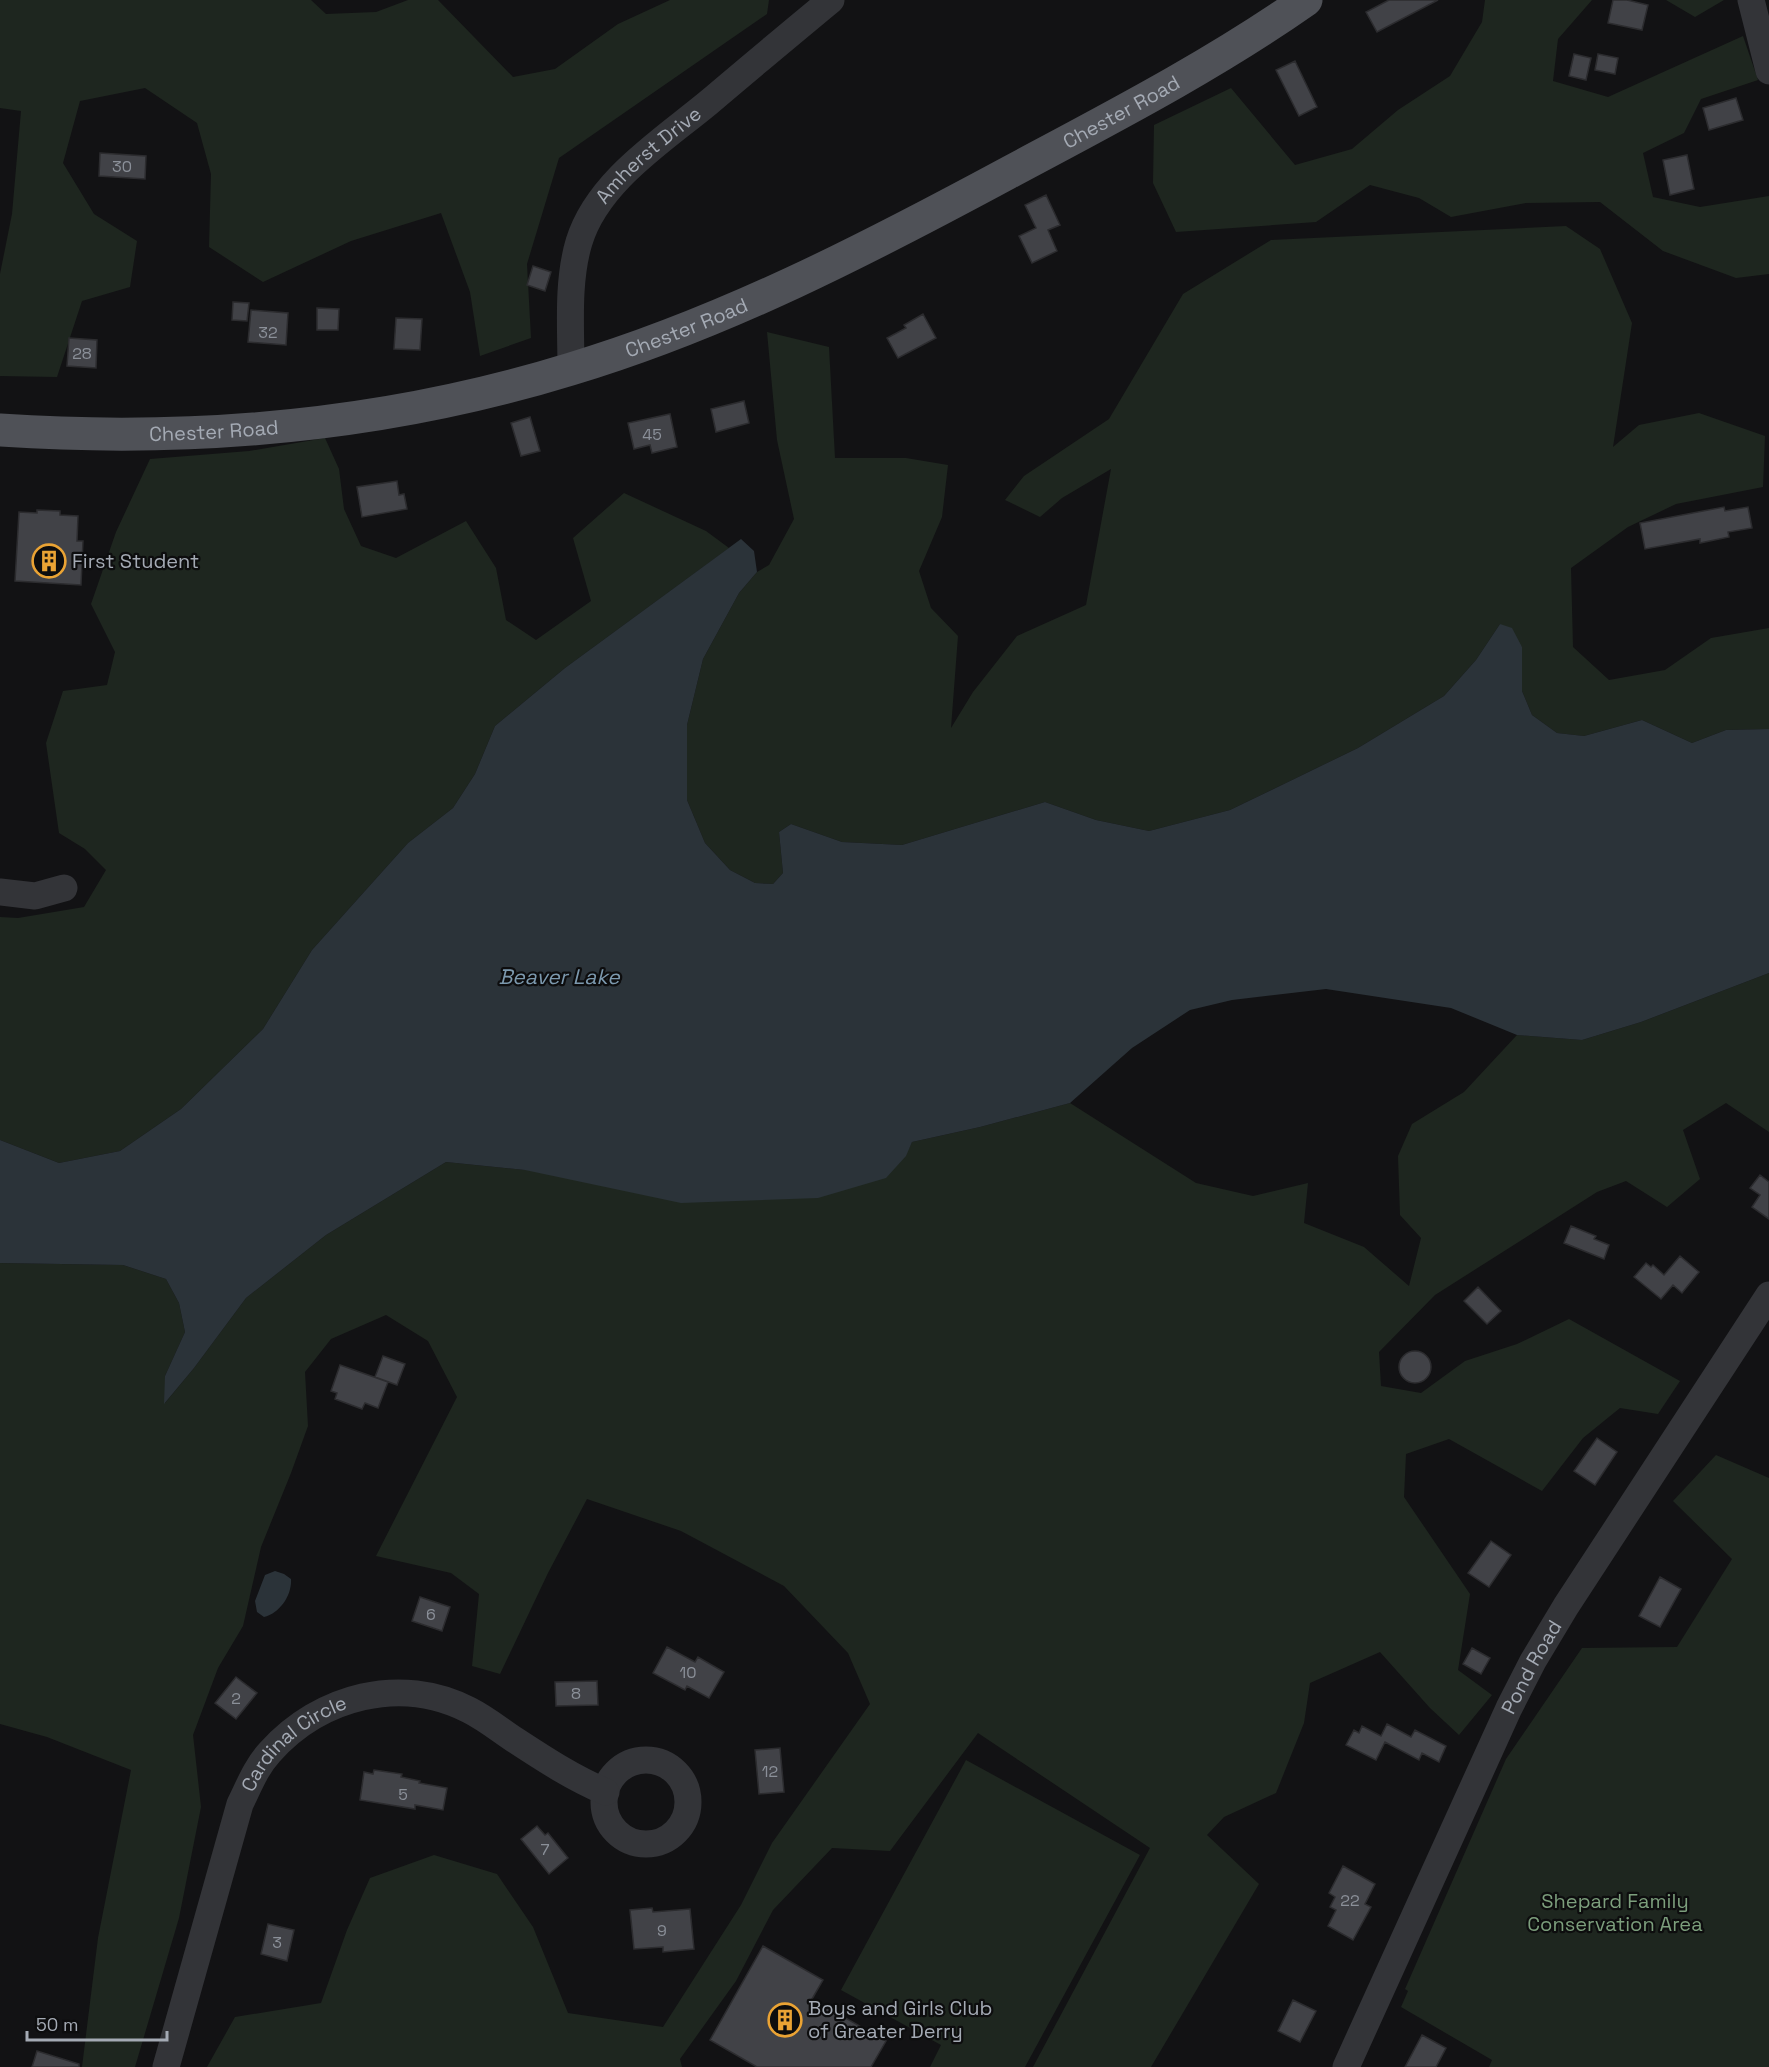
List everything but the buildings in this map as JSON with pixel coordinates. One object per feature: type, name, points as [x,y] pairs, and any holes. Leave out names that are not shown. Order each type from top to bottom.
[{"type":"main road","name":"Chester Road","points":[[0,430],[67,435],[164,434],[324,423],[408,410],[571,370],[643,345],[735,308],[814,273],[913,224],[1120,114],[1265,29],[1306,0]]},
{"type":"street","name":"Amherst Drive","points":[[571,370],[574,261],[583,232],[596,207],[608,190],[639,160],[831,0]]},
{"type":"street","points":[[1751,0],[1769,71]]},
{"type":"street","points":[[0,892],[35,896],[64,888]]},
{"type":"street","name":"Pond Road","points":[[1346,2067],[1501,1725],[1533,1661],[1566,1606],[1769,1295]]},
{"type":"street","name":"Cardinal Circle","points":[[166,2067],[240,1804],[253,1776],[268,1754],[288,1734],[309,1719],[331,1707],[377,1694],[398,1692],[431,1695],[470,1710],[556,1767],[606,1792]]},
{"type":"green space","points":[[0,0],[311,0],[326,14],[376,12],[408,0],[438,0],[513,77],[555,69],[618,24],[670,0],[769,0],[767,14],[559,158],[527,264],[531,338],[480,356],[470,292],[441,213],[351,241],[263,282],[209,247],[211,174],[197,123],[145,88],[80,101],[63,163],[94,214],[137,241],[130,287],[82,301],[57,377],[0,376],[0,274],[12,214],[21,111],[0,108]]},
{"type":"green space","points":[[1485,0],[1592,0],[1558,39],[1553,81],[1608,97],[1743,36],[1758,80],[1701,99],[1684,133],[1643,153],[1653,197],[1700,207],[1769,196],[1769,274],[1736,278],[1663,251],[1600,202],[1526,203],[1451,217],[1419,198],[1370,185],[1316,222],[1176,232],[1153,183],[1154,125],[1231,88],[1295,165],[1352,149],[1398,110],[1450,76],[1482,22]]},
{"type":"green space","points":[[1666,0],[1724,0],[1695,17]]},
{"type":"green space","points":[[1566,226],[1600,249],[1632,323],[1613,447],[1639,425],[1699,413],[1765,436],[1763,487],[1676,504],[1628,527],[1571,568],[1573,647],[1609,680],[1665,670],[1711,638],[1769,628],[1769,729],[1726,730],[1692,743],[1642,720],[1584,736],[1557,733],[1532,715],[1522,691],[1522,647],[1500,624],[1476,660],[1444,696],[1358,748],[1230,810],[1149,831],[1096,820],[1045,802],[902,845],[842,842],[791,824],[779,832],[783,873],[773,884],[755,883],[730,870],[705,843],[687,800],[687,725],[703,659],[739,593],[757,572],[769,565],[794,519],[777,440],[767,332],[829,347],[835,458],[906,458],[948,465],[942,517],[919,571],[931,608],[958,636],[951,728],[973,692],[1017,636],[1086,605],[1111,469],[1062,498],[1040,517],[1005,500],[1024,476],[1109,419],[1183,294],[1271,240]]},
{"type":"green space","points":[[325,438],[339,469],[344,509],[361,546],[396,558],[466,521],[496,568],[506,620],[536,640],[591,601],[573,538],[624,493],[706,531],[729,548],[565,668],[495,726],[475,774],[453,808],[408,843],[312,950],[263,1029],[181,1109],[120,1151],[59,1163],[0,1140],[0,917],[18,918],[84,907],[106,870],[85,849],[59,833],[46,743],[63,691],[107,685],[115,652],[91,604],[116,532],[150,459],[249,451]]},
{"type":"green space","points":[[1769,973],[1769,1132],[1726,1103],[1683,1130],[1700,1179],[1667,1207],[1626,1181],[1597,1192],[1435,1295],[1379,1352],[1381,1386],[1421,1393],[1465,1361],[1517,1344],[1569,1319],[1680,1381],[1658,1414],[1620,1408],[1583,1438],[1542,1491],[1449,1439],[1406,1454],[1404,1497],[1470,1594],[1458,1670],[1492,1695],[1459,1735],[1430,1708],[1380,1652],[1310,1683],[1304,1723],[1276,1793],[1224,1817],[1207,1835],[1259,1884],[1151,2067],[1033,2067],[1150,1848],[978,1733],[890,1851],[832,1848],[773,1910],[736,1981],[680,2059],[682,2067],[207,2067],[235,2017],[321,2003],[347,1930],[370,1878],[434,1855],[497,1874],[533,1927],[568,2013],[663,2027],[741,1905],[772,1843],[870,1704],[848,1653],[784,1586],[681,1531],[587,1499],[548,1573],[500,1674],[472,1666],[479,1594],[451,1573],[376,1556],[457,1397],[428,1341],[386,1315],[331,1339],[305,1372],[308,1426],[261,1547],[243,1626],[218,1668],[193,1735],[201,1807],[179,1918],[135,2067],[82,2067],[98,1938],[131,1770],[47,1737],[0,1724],[0,1263],[123,1265],[166,1279],[179,1303],[185,1332],[165,1376],[165,1403],[246,1298],[326,1235],[446,1162],[525,1170],[905,1156],[912,1142],[1070,1103],[1196,1183],[1253,1196],[1308,1183],[1304,1223],[1364,1247],[1409,1286],[1421,1238],[1400,1215],[1398,1156],[1412,1124],[1464,1092],[1517,1035],[1582,1040],[1641,1022]]},
{"type":"green space","name":"Shepard Family Conservation Area","points":[[1716,1455],[1769,1478],[1769,2067],[1489,2067],[1492,2060],[1401,2007],[1408,1991],[1405,1989],[1506,1759],[1582,1648],[1677,1647],[1732,1559],[1673,1501]]},
{"type":"green space","points":[[966,1760],[1140,1855],[1025,2067],[930,2067],[941,2045],[841,1990]]},
{"type":"water","name":"Beaver Lake","points":[[741,539],[754,551],[757,572],[739,593],[703,659],[687,725],[687,800],[705,843],[730,870],[755,883],[773,884],[783,873],[779,832],[791,824],[842,842],[902,845],[1045,802],[1096,820],[1149,831],[1230,810],[1358,748],[1444,696],[1476,660],[1500,624],[1512,628],[1522,647],[1522,691],[1532,715],[1557,733],[1584,736],[1642,720],[1692,743],[1726,730],[1769,729],[1769,973],[1641,1022],[1582,1040],[1517,1035],[1451,1008],[1326,989],[1232,1000],[1190,1010],[1132,1048],[1070,1103],[912,1142],[906,1156],[886,1178],[818,1198],[681,1203],[525,1170],[446,1162],[326,1235],[246,1298],[164,1404],[165,1376],[185,1332],[179,1303],[166,1279],[123,1265],[0,1263],[0,1140],[59,1163],[120,1151],[181,1109],[263,1029],[312,950],[408,843],[453,808],[475,774],[495,726],[565,668]]},
{"type":"water","points":[[275,1571],[291,1579],[291,1585],[284,1603],[275,1612],[264,1617],[257,1612],[255,1601],[265,1575]]},
{"type":"place","name":"First Student","points":[[49,561]]},
{"type":"place","name":"Boys and Girls Club of Greater Derry","points":[[785,2020]]}]
